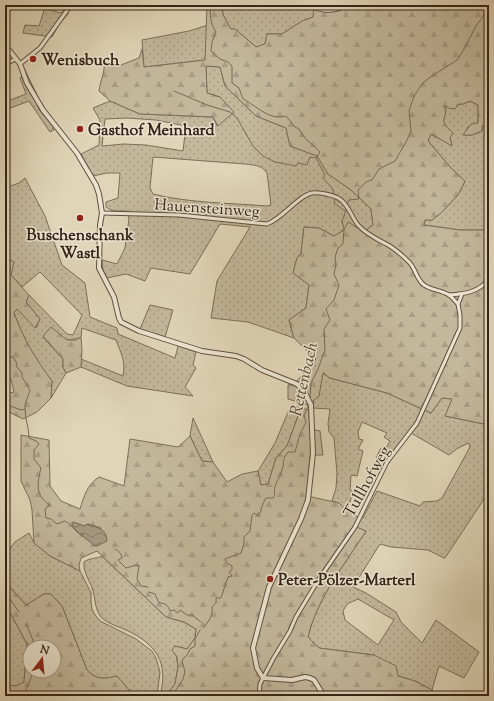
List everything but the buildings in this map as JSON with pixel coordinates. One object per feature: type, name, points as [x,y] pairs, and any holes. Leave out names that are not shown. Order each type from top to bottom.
[{"type":"street","points":[[20,64],[40,48],[71,5]]},
{"type":"street","points":[[306,5],[318,10],[334,10],[345,5]]},
{"type":"street","points":[[5,45],[20,64],[27,83],[43,110],[77,153],[90,174],[99,194],[102,212],[99,268],[112,292],[121,322],[140,331],[202,351],[244,358],[262,370],[297,384],[303,389],[311,405],[313,453],[308,500],[302,519],[269,587],[253,648],[257,668],[263,678],[292,680],[305,677],[310,678],[314,680],[324,696]]},
{"type":"street","points":[[5,64],[16,60]]},
{"type":"street","name":"Hauensteinweg","points":[[102,212],[179,215],[268,224],[276,220],[302,198],[310,194],[318,193],[342,200],[358,224],[370,235],[388,244],[411,264],[418,280],[424,285],[449,295],[462,294]]},
{"type":"street","points":[[462,294],[481,287],[489,279]]},
{"type":"street","name":"Tullhofweg","points":[[259,696],[260,684],[263,678],[319,579],[355,527],[387,462],[417,423],[460,328],[458,304],[462,294]]},
{"type":"street","name":"Hauensteinweg","points":[[449,295],[458,304]]},
{"type":"green space","points":[[46,5],[50,5],[50,10],[61,13],[68,5],[68,14],[60,23],[52,37],[23,33],[25,25],[39,26]]},
{"type":"green space","points":[[207,5],[222,5],[223,15],[231,29],[235,29],[256,47],[265,44],[267,34],[282,34],[302,21],[313,17],[314,5],[489,5],[489,123],[482,126],[482,131],[472,135],[463,135],[471,124],[478,123],[478,105],[470,101],[463,104],[458,104],[455,109],[444,106],[445,124],[453,133],[450,138],[452,146],[431,134],[428,141],[451,168],[465,181],[458,195],[432,220],[425,220],[424,225],[460,230],[489,230],[489,425],[445,416],[452,399],[442,398],[431,413],[387,393],[330,378],[323,373],[319,396],[308,405],[288,399],[288,385],[296,382],[316,359],[294,338],[289,320],[306,308],[309,285],[293,273],[297,258],[301,253],[304,227],[319,228],[334,236],[344,230],[348,222],[364,232],[373,225],[371,209],[351,190],[328,174],[317,156],[290,146],[286,128],[256,116],[225,86],[220,67],[206,66],[207,93],[220,97],[234,112],[218,126],[213,117],[140,114],[110,101],[99,91],[104,71],[104,64],[121,65],[139,58],[142,49],[144,67],[205,60]]},
{"type":"green space","points":[[222,5],[315,6],[313,17],[302,21],[282,34],[267,34],[265,44],[256,47],[235,29],[231,29],[223,15]]},
{"type":"green space","points":[[208,25],[205,60],[144,67],[142,40],[189,31]]},
{"type":"green space","points":[[206,66],[220,67],[225,86],[256,116],[286,128],[290,146],[317,156],[328,174],[351,190],[371,209],[373,225],[364,232],[344,230],[334,236],[319,228],[304,227],[301,253],[297,258],[293,273],[309,285],[306,308],[289,320],[294,338],[248,322],[211,318],[217,281],[250,227],[220,224],[190,274],[151,268],[145,281],[126,274],[107,278],[103,270],[102,260],[117,264],[125,248],[129,219],[127,211],[113,211],[106,207],[106,202],[118,198],[120,173],[107,173],[93,176],[81,154],[99,145],[100,120],[93,108],[110,101],[140,114],[213,117],[217,126],[220,97],[207,93]],"holes":[[[127,118],[156,120],[186,126],[183,151],[146,145],[124,144],[102,146],[105,119]],[[153,157],[245,164],[260,167],[267,173],[271,205],[267,206],[195,201],[153,194],[150,188]]]},
{"type":"green space","points":[[24,68],[38,97],[35,99],[39,109],[54,128],[52,128],[54,130],[50,132],[29,101],[5,110],[5,102],[26,94],[20,78],[22,77]]},
{"type":"green space","points":[[470,101],[478,105],[478,123],[468,127],[464,135],[472,135],[482,131],[482,126],[489,123],[489,230],[460,230],[424,225],[425,220],[432,220],[458,195],[465,181],[451,168],[428,141],[430,134],[452,145],[450,138],[452,133],[444,124],[444,105],[463,104]]},
{"type":"green space","points":[[25,178],[45,216],[62,265],[85,283],[90,317],[117,328],[118,334],[175,358],[178,346],[196,352],[193,365],[196,368],[185,387],[193,396],[127,386],[81,367],[81,359],[123,376],[124,370],[121,353],[116,340],[82,328],[81,337],[77,339],[62,340],[43,337],[63,359],[63,367],[66,373],[51,398],[52,381],[30,348],[14,313],[17,309],[36,328],[40,319],[26,302],[29,295],[67,334],[73,335],[82,315],[40,272],[22,287],[11,275],[7,258],[5,259],[5,188],[19,183]]},
{"type":"green space","points":[[7,258],[14,262],[11,275],[29,295],[26,302],[40,319],[35,328],[17,309],[14,313],[30,348],[52,381],[51,398],[37,412],[23,419],[5,410],[5,394],[14,392],[11,379],[5,371],[5,259]]},
{"type":"green space","points":[[150,305],[173,310],[165,337],[140,329]]},
{"type":"green space","points":[[51,327],[67,340],[76,340],[81,337],[81,367],[66,373],[63,367],[63,359],[43,336]]},
{"type":"green space","points":[[322,373],[330,378],[387,393],[431,413],[442,398],[453,399],[445,416],[489,425],[489,496],[484,499],[445,558],[428,550],[391,547],[380,544],[353,587],[366,593],[396,612],[401,622],[422,643],[436,620],[479,652],[464,678],[439,666],[432,690],[415,681],[398,676],[374,655],[319,648],[308,637],[318,609],[332,582],[366,531],[353,526],[358,517],[363,518],[377,491],[420,506],[423,502],[437,501],[442,498],[470,447],[469,443],[458,448],[449,455],[411,433],[388,464],[376,458],[381,448],[385,450],[390,441],[384,437],[387,433],[362,422],[358,432],[359,439],[363,440],[358,449],[363,451],[357,476],[351,475],[350,490],[353,492],[347,511],[339,503],[332,501],[336,488],[337,474],[334,438],[329,432],[328,424],[330,409],[313,408],[314,399],[319,396]],"holes":[[[358,599],[394,620],[378,645],[345,620],[343,611],[347,604]]]},
{"type":"green space","points":[[291,405],[301,408],[287,446],[276,458],[268,484],[261,485],[258,471],[275,443]]},
{"type":"green space","points":[[301,408],[309,410],[310,429],[320,431],[323,455],[310,455],[307,496],[339,503],[347,511],[358,517],[354,526],[366,531],[332,582],[318,609],[308,637],[319,648],[374,655],[396,666],[398,676],[415,681],[432,690],[436,696],[166,696],[175,684],[178,667],[177,657],[172,650],[175,646],[187,649],[195,638],[196,629],[184,622],[166,617],[97,551],[81,558],[79,565],[80,571],[50,556],[34,543],[30,500],[21,481],[21,435],[49,440],[50,486],[61,501],[80,509],[89,487],[99,477],[124,486],[130,439],[178,447],[190,436],[202,461],[213,462],[227,482],[242,474],[258,471],[261,485],[268,484],[276,458],[287,446]],"holes":[[[73,522],[84,526],[88,524],[101,528],[97,546],[76,531]]]},
{"type":"green space","points":[[193,418],[213,462],[202,461],[190,436]]},
{"type":"green space","points":[[29,533],[34,543],[50,556],[80,571],[91,593],[92,609],[100,621],[136,639],[152,651],[156,658],[160,672],[157,696],[142,696],[133,693],[117,676],[101,678],[90,673],[87,670],[62,606],[51,594],[44,594],[26,605],[5,582],[5,555],[15,542]]},
{"type":"green space","points":[[102,556],[166,617],[184,622],[196,629],[195,638],[187,649],[175,646],[178,667],[175,684],[166,696],[160,696],[163,673],[158,656],[152,648],[136,635],[113,625],[99,614],[91,585],[85,572],[84,562]]},
{"type":"green space","points":[[5,582],[26,605],[44,594],[51,594],[62,606],[87,670],[94,676],[101,678],[117,676],[129,690],[139,696],[5,696],[5,685],[16,686],[24,682],[24,679],[62,679],[62,639],[24,639],[5,603]]},
{"type":"green space","points":[[5,603],[24,639],[22,639],[22,679],[24,679],[24,682],[16,686],[5,685]]},
{"type":"water","points":[[73,522],[84,526],[88,524],[103,531],[107,541],[97,546],[94,545],[76,531],[72,525]]},
{"type":"waterway","points":[[211,5],[211,19],[216,32],[212,42],[211,51],[220,59],[228,62],[232,66],[232,83],[239,88],[243,99],[269,115],[280,117],[286,116],[295,127],[299,129],[303,136],[320,152],[316,158],[324,173],[324,179],[332,188],[334,194]]},
{"type":"waterway","name":"Rettenbach","points":[[347,205],[349,200],[359,199],[358,190],[366,182],[372,180],[379,169],[395,161],[411,131],[409,111],[414,96],[422,84],[429,78],[457,60],[476,26],[489,8]]},
{"type":"waterway","points":[[174,91],[207,105],[230,112],[237,118],[253,146],[263,156],[275,162],[296,166],[298,163],[307,165],[310,157],[316,158]]},
{"type":"waterway","points":[[335,199],[334,203],[345,211]]},
{"type":"waterway","name":"Rettenbach","points":[[310,398],[311,383],[325,350],[324,329],[330,320],[326,309],[334,300],[339,285],[334,274],[336,264],[335,257],[338,248],[343,244],[344,229],[342,221],[347,208]]},
{"type":"waterway","points":[[5,347],[9,350],[9,356],[14,358],[17,364],[16,366],[22,373],[22,377],[30,390],[25,409],[29,438],[39,444],[34,450],[34,459],[41,468],[38,489],[42,498],[50,505],[45,509],[46,518],[51,519],[57,524],[65,521],[78,533],[83,535]]},
{"type":"waterway","name":"Rettenbach","points":[[203,628],[210,618],[212,607],[216,603],[216,598],[221,598],[228,577],[232,576],[229,572],[232,570],[232,566],[227,563],[225,559],[241,553],[244,544],[244,537],[250,531],[252,515],[254,513],[258,516],[266,498],[273,498],[275,495],[274,492],[285,457],[288,452],[295,452],[300,434],[306,422],[304,416],[309,403]]},
{"type":"waterway","points":[[5,404],[21,410],[25,409]]},
{"type":"waterway","points":[[115,549],[120,552],[122,556],[122,558],[118,560],[126,568],[136,565],[139,566],[137,579],[141,586],[148,587]]},
{"type":"waterway","points":[[5,592],[19,612]]},
{"type":"waterway","points":[[149,592],[155,594],[159,603],[166,605],[170,611],[174,610],[178,613],[180,610],[187,615],[192,615],[201,622]]},
{"type":"waterway","points":[[26,624],[33,639]]},
{"type":"waterway","name":"Rettenbach","points":[[172,696],[183,679],[185,672],[182,660],[190,649],[195,646],[195,639],[200,630]]},
{"type":"waterway","points":[[25,696],[30,679]]},
{"type":"place","name":"Wenisbuch","points":[[33,59]]},
{"type":"place","name":"Gasthof Meinhard","points":[[80,129]]},
{"type":"place","name":"Buschenschank Wastl","points":[[80,218]]},
{"type":"place","name":"Peter-Pölzer-Marterl","points":[[270,579]]}]
